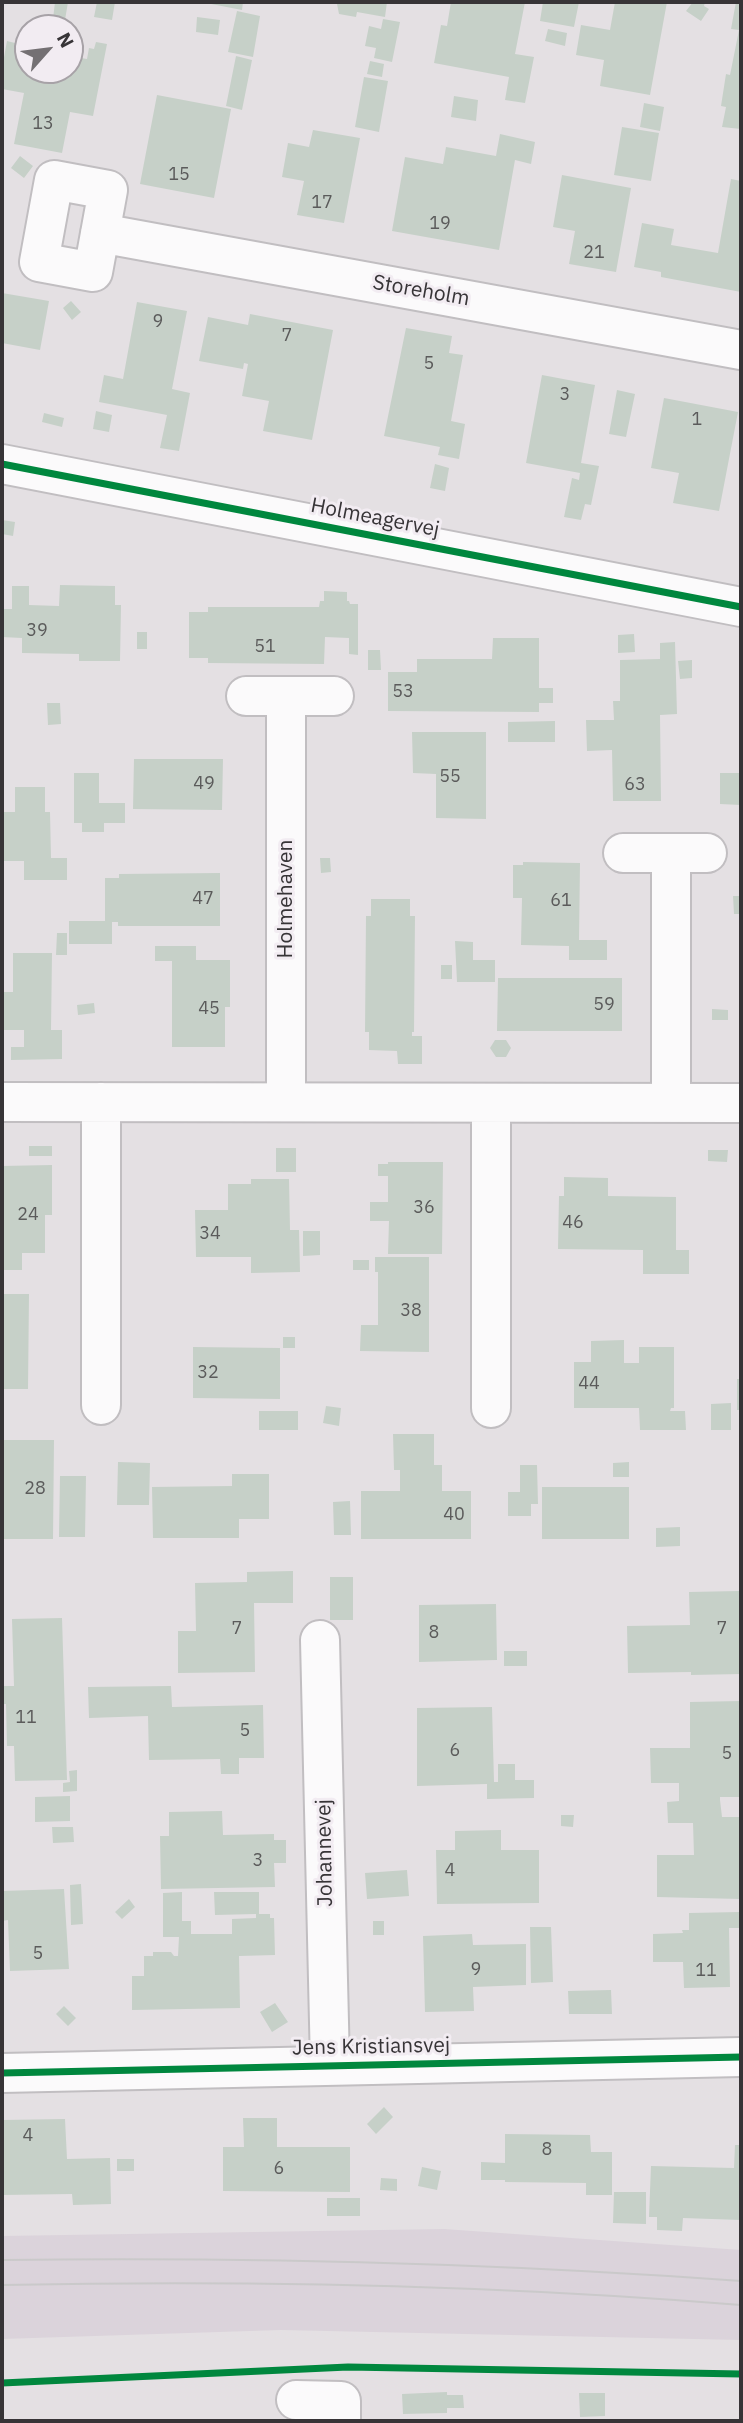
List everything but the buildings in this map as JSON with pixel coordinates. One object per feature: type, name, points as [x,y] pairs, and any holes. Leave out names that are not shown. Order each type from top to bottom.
[{"type":"street","name":"Storeholm","points":[[100,233],[741,350]]},
{"type":"street","name":"Holmeagervej","points":[[2,464],[741,607]]},
{"type":"street","name":"Holmehaven","points":[[286,695],[286,1102]]},
{"type":"street","points":[[246,696],[334,696]]},
{"type":"street","points":[[623,853],[689,853],[671,1103]]},
{"type":"street","points":[[2,1102],[741,1103]]},
{"type":"street","points":[[101,1102],[101,1405]]},
{"type":"street","points":[[491,1103],[491,1408]]},
{"type":"street","name":"Johannevej","points":[[320,1640],[330,2065]]},
{"type":"street","name":"Jens Kristiansvej","points":[[2,2073],[741,2057]]},
{"type":"street","points":[[296,2400],[341,2401],[341,2421]]},
{"type":"shaded area","points":[[444,2229],[741,2250],[741,2340],[281,2330],[2,2339],[2,2236]]},
{"type":"tram line","points":[[2,2260],[187,2259],[372,2263],[741,2281]]},
{"type":"tram line","points":[[2,2285],[187,2283],[372,2286],[556,2293],[741,2305]]},
{"type":"cycle path","points":[[2,464],[741,607]]},
{"type":"cycle path","points":[[2,2073],[741,2057]]},
{"type":"cycle path","points":[[2,2383],[348,2367],[741,2374]]}]
